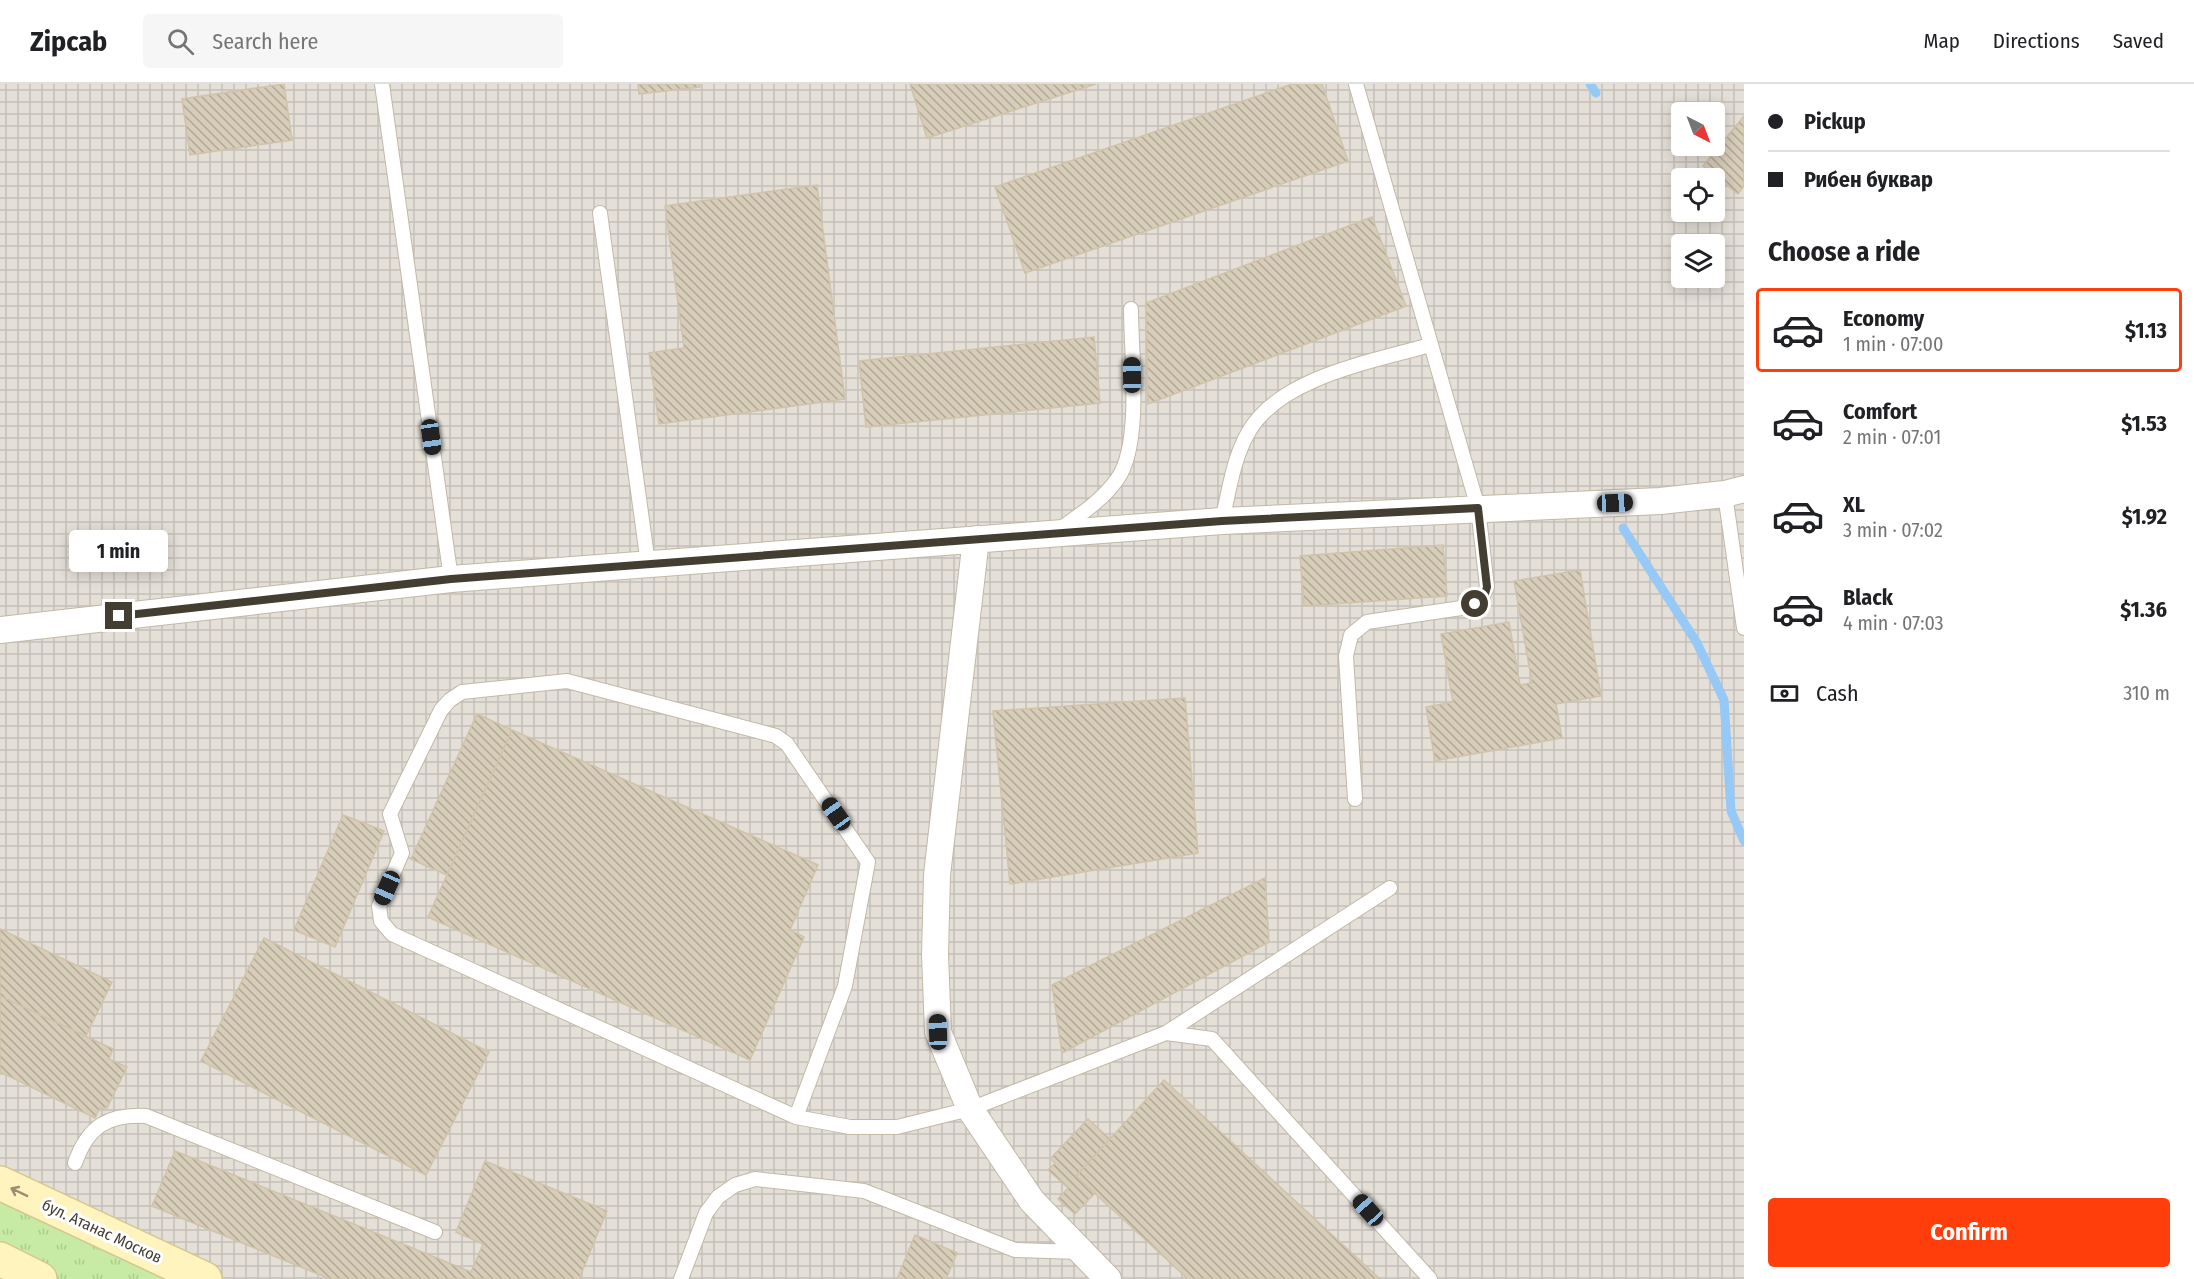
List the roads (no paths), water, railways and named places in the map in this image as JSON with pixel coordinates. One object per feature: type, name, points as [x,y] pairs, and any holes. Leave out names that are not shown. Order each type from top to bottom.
[{"type":"main road","name":"бул. Атанас Москов","points":[[0,1182],[205,1279]]},
{"type":"main road","points":[[0,1259],[40,1279]]},
{"type":"street","points":[[0,630],[451,579],[1222,521],[1660,501],[1734,491]]},
{"type":"street","points":[[976,539],[939,865],[935,955],[938,1032],[970,1109],[1032,1201],[1108,1279]]},
{"type":"lane","points":[[382,84],[451,579]]},
{"type":"lane","points":[[1355,799],[1347,645],[1351,636],[1367,622],[1468,607],[1481,600],[1487,587],[1478,508],[1356,84]]},
{"type":"lane","points":[[600,213],[648,564]]},
{"type":"lane","points":[[1053,534],[1095,504],[1119,477],[1133,441],[1131,309]]},
{"type":"lane","points":[[1222,521],[1237,457],[1249,431],[1270,405],[1302,384],[1430,345]]},
{"type":"lane","points":[[1734,491],[1744,628]]},
{"type":"lane","points":[[796,1117],[845,986],[868,862],[787,744],[776,736],[567,681],[462,692],[450,700],[441,710],[390,814],[402,853],[379,906],[381,921],[392,934],[796,1117],[850,1127],[897,1127],[970,1109],[1166,1033],[1390,888]]},
{"type":"lane","points":[[1166,1033],[1212,1040],[1430,1279]]},
{"type":"lane","points":[[75,1163],[81,1146],[93,1131],[109,1120],[128,1115],[146,1116],[435,1232]]},
{"type":"lane","points":[[681,1279],[706,1213],[718,1197],[735,1185],[755,1179],[864,1191],[1015,1250],[1082,1252]]},
{"type":"waterway","points":[[1590,84],[1596,93]]},
{"type":"waterway","points":[[1623,528],[1697,643],[1724,700],[1731,811],[1744,841]]}]
